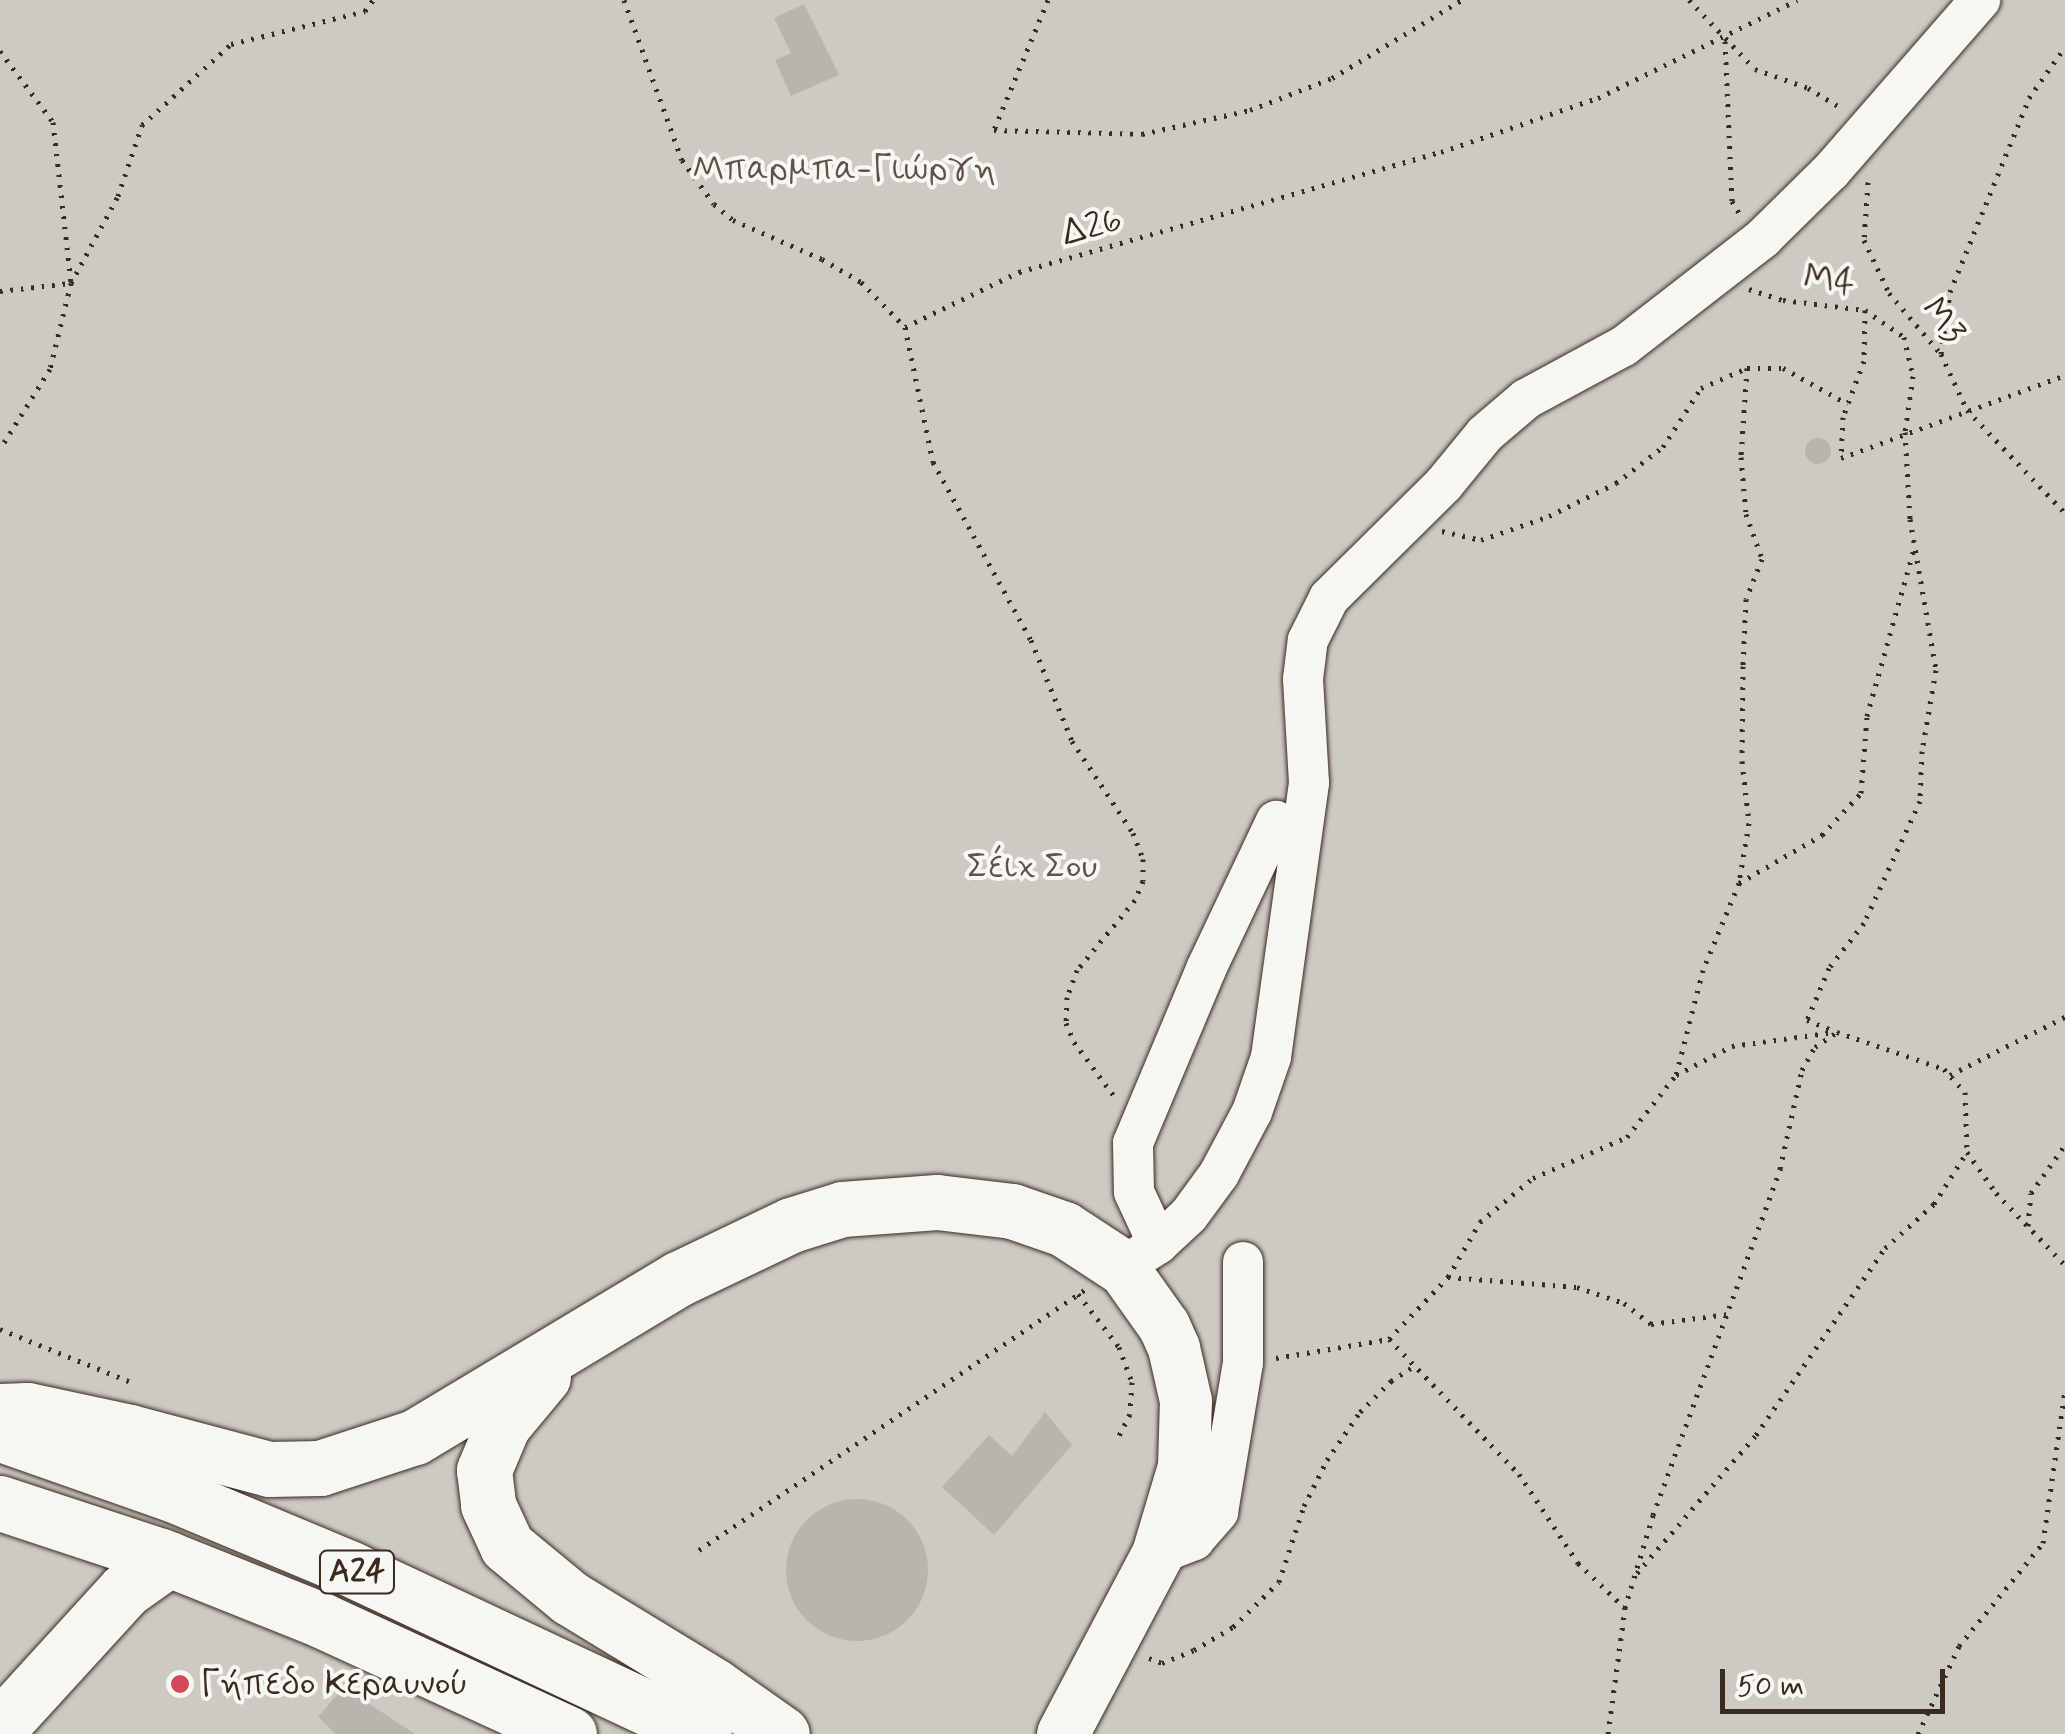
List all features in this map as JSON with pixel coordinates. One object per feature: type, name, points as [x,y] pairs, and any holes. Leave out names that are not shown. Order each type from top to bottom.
[{"type":"highway","points":[[0,1411],[27,1410],[113,1428],[269,1468],[320,1468],[415,1437],[736,1248],[842,1209],[937,1202],[1012,1211],[1076,1235],[1120,1269]]},
{"type":"highway","points":[[597,1328],[534,1387],[493,1442],[484,1482],[492,1519],[516,1557],[556,1589],[714,1686],[782,1734]]},
{"type":"highway","name":"Α24","points":[[0,1433],[172,1494],[334,1562],[704,1734]]},
{"type":"highway","name":"Α24","points":[[0,1503],[168,1559],[322,1620],[569,1734]]},
{"type":"highway","points":[[0,1727],[125,1590],[168,1559]]},
{"type":"main road","points":[[1064,1734],[1158,1554],[1182,1480],[1186,1402],[1182,1374],[1164,1326],[1120,1269]]},
{"type":"street","points":[[1120,1269],[1189,1215],[1219,1174],[1252,1112],[1271,1057],[1310,784],[1303,678],[1308,640],[1329,598],[1485,434],[1526,399],[1624,346],[1750,248],[1872,126],[1980,0]]},
{"type":"street","points":[[1120,1269],[1134,1192],[1133,1143],[1206,969],[1276,821]]},
{"type":"street","points":[[1158,1554],[1194,1540],[1218,1512],[1243,1363],[1244,1262]]},
{"type":"path","points":[[0,449],[50,369],[71,282],[118,196],[142,125],[231,44],[365,10],[373,0]]},
{"type":"path","points":[[624,0],[682,160],[714,204],[733,220],[822,259],[861,282],[905,327],[933,462],[1031,640],[1072,741],[1133,833],[1144,881],[1135,900],[1077,970],[1068,996],[1066,1023],[1074,1042],[1118,1101]]},
{"type":"path","points":[[1048,0],[994,130],[1142,134],[1250,110],[1332,78],[1462,0]]},
{"type":"path","points":[[1689,0],[1754,68],[1808,88],[1872,126]]},
{"type":"path","name":"Δ26","points":[[905,327],[1019,272],[1441,152],[1598,98],[1797,0]]},
{"type":"path","points":[[1724,38],[1732,201],[1748,227],[1750,248]]},
{"type":"path","points":[[1941,354],[1950,292],[2029,98],[2065,47]]},
{"type":"path","points":[[0,51],[53,122],[71,282]]},
{"type":"path","name":"M3","points":[[1872,126],[1864,240],[1889,293],[1941,354],[1967,410],[2065,512]]},
{"type":"path","name":"M4","points":[[1750,248],[1751,293],[1865,310],[1904,338],[1913,376],[1905,432],[1910,519],[1917,540],[1936,670],[1922,751],[1920,801],[1864,923],[1829,968],[1807,1020],[1837,1032]]},
{"type":"path","points":[[0,291],[71,282]]},
{"type":"path","points":[[1865,310],[1864,361],[1848,404],[1841,458],[2065,375]]},
{"type":"path","points":[[1403,524],[1480,540],[1549,516],[1616,483],[1663,447],[1701,388],[1747,368],[1783,368],[1848,404]]},
{"type":"path","points":[[1243,1363],[1389,1339],[1448,1278],[1480,1222],[1534,1178],[1627,1138],[1676,1075],[1704,970],[1739,883],[1749,823],[1742,761],[1746,599],[1762,559],[1746,514],[1741,457],[1747,368]]},
{"type":"path","points":[[1739,883],[1822,834],[1860,793],[1867,716],[1917,540]]},
{"type":"path","points":[[1950,1075],[2065,1018]]},
{"type":"path","points":[[1635,1575],[1756,1435],[1885,1248],[1934,1204],[1967,1152],[1965,1092],[1944,1069],[1837,1032],[1732,1046],[1676,1075]]},
{"type":"path","points":[[1608,1734],[1625,1608],[1671,1462],[1780,1169],[1802,1070],[1816,1047],[1837,1032]]},
{"type":"path","points":[[2028,1229],[2031,1194],[2065,1146]]},
{"type":"path","points":[[1967,1152],[2028,1229],[2065,1265]]},
{"type":"path","points":[[1116,1440],[1130,1414],[1132,1382],[1118,1347],[1120,1269]]},
{"type":"path","points":[[699,1550],[1120,1269]]},
{"type":"path","points":[[1448,1278],[1577,1287],[1624,1303],[1651,1324],[1728,1314]]},
{"type":"path","points":[[0,1329],[129,1381]]},
{"type":"path","points":[[1389,1339],[1518,1474],[1578,1563],[1625,1608]]},
{"type":"path","points":[[1103,1662],[1162,1663],[1232,1626],[1278,1582],[1304,1506],[1327,1460],[1360,1412],[1391,1381],[1417,1364]]},
{"type":"path","points":[[1918,1734],[1959,1646],[2043,1543],[2065,1390]]},
{"type":"green space","name":"Σέιχ Σου","points":[[0,0],[2065,0],[2065,1734],[0,1734]]},
{"type":"building","points":[[804,4],[839,75],[791,96],[775,60],[791,53],[774,18]]},
{"type":"building","points":[[1818,438],[1827,442],[1831,451],[1827,460],[1818,464],[1809,460],[1805,451],[1809,442]]},
{"type":"building","points":[[1045,1412],[1072,1445],[994,1535],[942,1487],[989,1435],[1012,1456]]},
{"type":"building","points":[[857,1499],[884,1505],[907,1520],[922,1543],[928,1570],[922,1597],[907,1620],[884,1635],[857,1641],[830,1635],[807,1620],[792,1597],[786,1570],[792,1543],[807,1520],[830,1505]]},
{"type":"building","points":[[344,1687],[415,1734],[336,1734],[318,1717]]},
{"type":"place","name":"Γήπεδο Κεραυνού","points":[[180,1684]]},
{"type":"park label","name":"Μπαρμπα-Γιώργη","points":[[844,169]]}]
